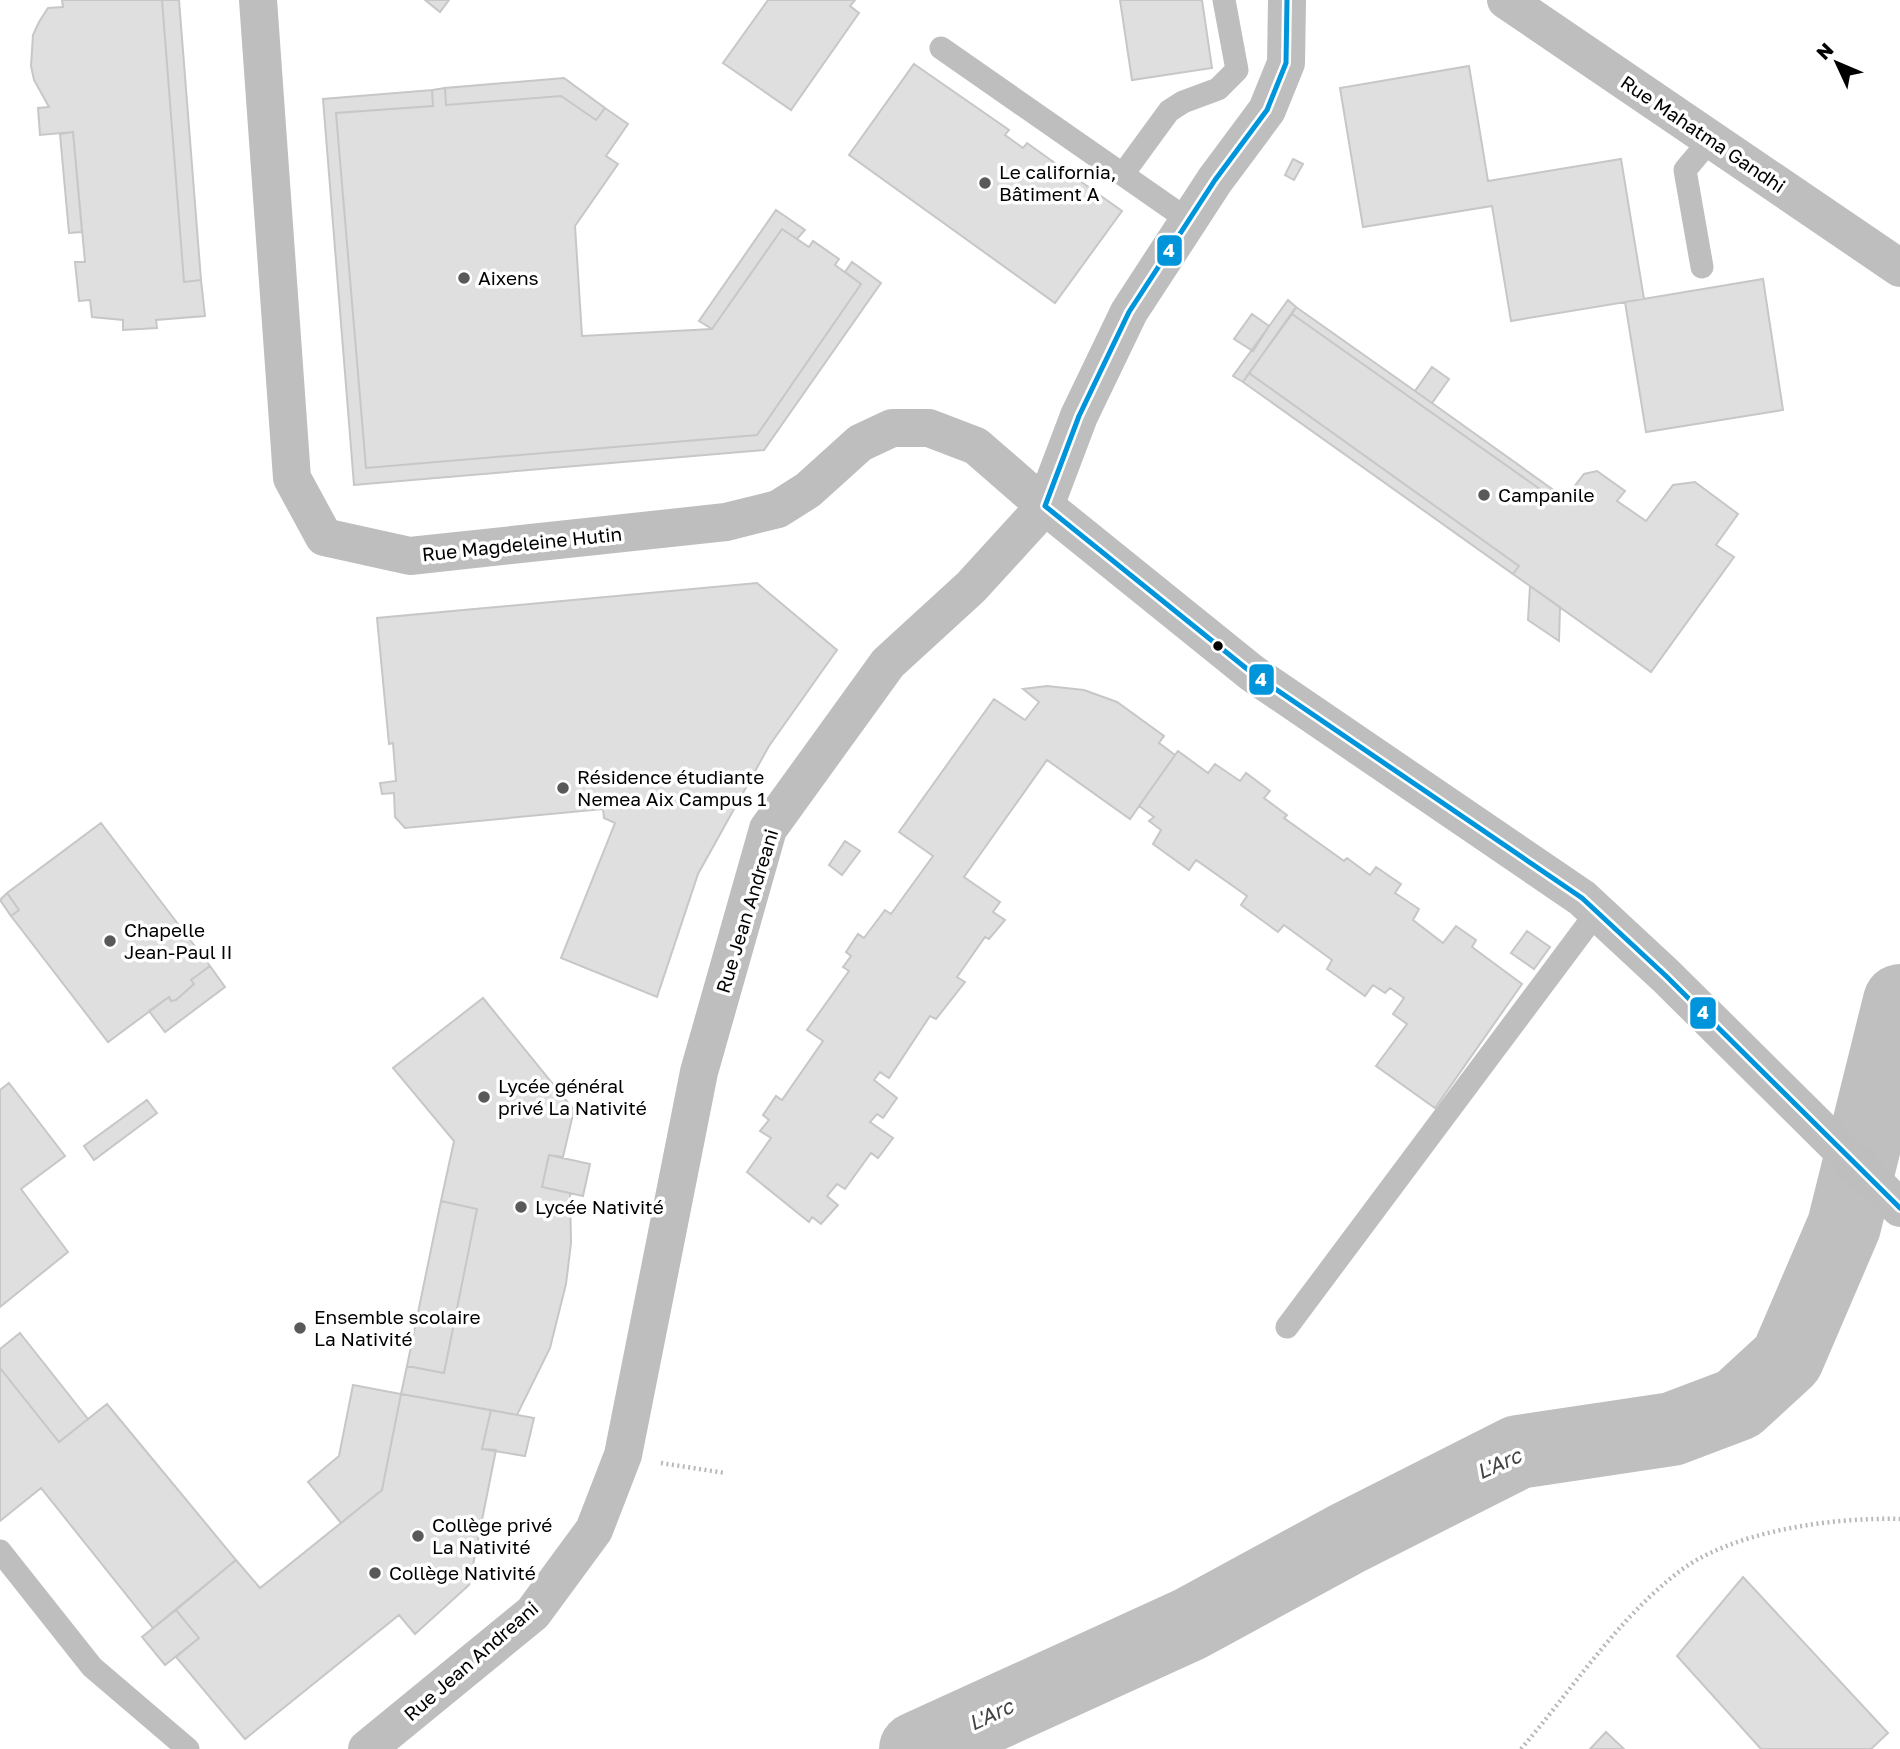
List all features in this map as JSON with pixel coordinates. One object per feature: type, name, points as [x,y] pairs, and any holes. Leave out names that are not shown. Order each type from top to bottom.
[{"type":"street","name":"Rue Magdeleine Hutin","points":[[258,0],[292,478],[324,537],[410,556],[726,522],[778,509],[808,490],[860,443],[892,428],[929,428],[976,446],[1045,506],[1251,673],[1597,912],[1666,976],[1900,1208]]},
{"type":"street","name":"Rue Jean Andreani","points":[[367,1749],[533,1613],[594,1530],[623,1455],[699,1072],[768,829],[888,663],[971,587],[1045,506],[1079,416],[1129,312],[1188,220],[1267,110],[1286,63],[1287,0]]},
{"type":"street","name":"Rue Mahatma Gandhi","points":[[1506,0],[1900,268]]},
{"type":"lane","points":[[1123,174],[1169,111],[1183,102],[1218,89],[1237,70],[1224,0]]},
{"type":"lane","points":[[941,48],[1188,220]]},
{"type":"lane","points":[[1702,267],[1685,170],[1710,139]]},
{"type":"lane","points":[[1287,1327],[1597,912]]},
{"type":"lane","points":[[0,1551],[92,1667],[188,1749]]},
{"type":"path","points":[[623,1455],[725,1473]]},
{"type":"path","points":[[1521,1749],[1645,1600],[1678,1572],[1713,1552],[1775,1532],[1823,1522],[1900,1519]]},
{"type":"building","points":[[62,0],[162,0],[184,282],[201,280],[205,316],[156,320],[157,328],[123,330],[123,320],[92,317],[90,300],[79,301],[75,262],[85,262],[73,132],[40,135],[38,108],[49,107],[34,80],[31,66],[33,35],[39,22],[48,8],[63,7]]},
{"type":"building","points":[[162,0],[179,0],[201,280],[184,282]]},
{"type":"building","points":[[425,0],[449,0],[440,12]]},
{"type":"building","points":[[768,0],[855,0],[850,6],[859,13],[791,110],[723,63]]},
{"type":"building","points":[[1120,0],[1202,0],[1212,68],[1132,80]]},
{"type":"building","name":"Le california, Bâtiment A","points":[[914,64],[1009,130],[1005,135],[1023,148],[1027,143],[1122,211],[1055,303],[849,155]]},
{"type":"building","points":[[1469,66],[1488,181],[1621,159],[1644,299],[1511,321],[1492,206],[1363,227],[1340,88]]},
{"type":"building","points":[[564,78],[605,108],[596,120],[561,96],[446,105],[445,88]]},
{"type":"building","name":"Aixens","points":[[445,88],[446,105],[561,96],[596,120],[605,108],[628,124],[606,156],[618,164],[575,226],[582,336],[712,329],[782,229],[809,247],[813,241],[839,259],[835,265],[861,284],[757,435],[366,468],[336,113],[433,106],[432,90]]},
{"type":"building","points":[[432,90],[433,106],[336,113],[366,468],[757,435],[861,284],[845,272],[852,262],[881,283],[764,450],[354,485],[323,99]]},
{"type":"building","points":[[73,132],[82,232],[69,233],[60,134]]},
{"type":"building","points":[[1293,159],[1303,164],[1294,180],[1285,175]]},
{"type":"building","points":[[776,210],[805,230],[797,239],[782,229],[712,329],[699,321]]},
{"type":"building","points":[[1763,279],[1783,410],[1646,432],[1625,302]]},
{"type":"building","points":[[1288,300],[1296,307],[1243,382],[1233,376]]},
{"type":"building","points":[[1296,307],[1566,499],[1561,504],[1292,314]]},
{"type":"building","points":[[1252,314],[1269,326],[1253,351],[1234,339]]},
{"type":"building","name":"Campanile","points":[[1292,314],[1561,504],[1584,474],[1597,471],[1625,491],[1617,501],[1646,521],[1673,485],[1695,482],[1738,514],[1716,545],[1734,557],[1651,672],[1513,574],[1519,566],[1249,373]]},
{"type":"building","points":[[1432,367],[1449,379],[1432,403],[1415,391]]},
{"type":"building","points":[[1249,373],[1519,566],[1513,574],[1243,382]]},
{"type":"building","name":"Résidence étudiante Nemea Aix Campus 1","points":[[757,583],[837,650],[769,746],[698,874],[657,997],[561,958],[615,823],[604,818],[603,809],[405,828],[395,817],[394,793],[382,794],[380,783],[396,781],[393,743],[389,744],[377,618]]},
{"type":"building","points":[[1530,586],[1560,607],[1559,641],[1528,620]]},
{"type":"building","points":[[1047,686],[1084,690],[1117,702],[1164,736],[1159,743],[1175,755],[1130,819],[1047,760],[964,877],[1000,902],[993,912],[1005,920],[989,939],[985,937],[957,977],[965,982],[936,1019],[930,1016],[889,1078],[880,1072],[874,1080],[897,1098],[883,1118],[877,1114],[870,1122],[893,1138],[878,1158],[871,1153],[845,1189],[837,1184],[827,1196],[838,1205],[821,1224],[812,1217],[809,1222],[747,1172],[771,1138],[760,1131],[769,1120],[763,1115],[776,1096],[782,1100],[823,1041],[807,1030],[849,971],[843,967],[851,956],[846,952],[858,934],[864,938],[885,910],[891,914],[933,856],[899,832],[994,699],[1025,720],[1039,702],[1023,689]]},
{"type":"building","points":[[1178,751],[1208,773],[1215,764],[1240,781],[1246,773],[1270,791],[1264,798],[1287,815],[1284,818],[1344,861],[1347,858],[1370,875],[1376,867],[1401,884],[1395,893],[1419,909],[1413,920],[1443,943],[1456,926],[1476,940],[1472,947],[1522,984],[1435,1108],[1376,1066],[1407,1024],[1393,1014],[1404,998],[1390,988],[1385,993],[1373,985],[1365,996],[1327,969],[1332,960],[1284,925],[1278,932],[1241,905],[1247,896],[1196,860],[1189,870],[1153,844],[1161,830],[1149,821],[1154,817],[1139,806]]},
{"type":"building","name":"Chapelle Jean-Paul II","points":[[101,823],[210,966],[191,980],[194,984],[176,1000],[171,1001],[169,997],[108,1042],[11,916],[19,910],[7,893]]},
{"type":"building","points":[[845,841],[860,851],[842,875],[829,865]]},
{"type":"building","points":[[7,893],[19,910],[11,916],[0,900]]},
{"type":"building","points":[[1527,931],[1550,947],[1534,969],[1511,953]]},
{"type":"building","points":[[210,966],[225,987],[165,1032],[149,1011],[169,997],[171,1001],[176,1000],[194,984],[191,980]]},
{"type":"building","name":"Lycée Nativité","points":[[483,998],[574,1110],[563,1157],[549,1155],[542,1187],[570,1193],[571,1243],[566,1284],[550,1348],[517,1415],[401,1394],[407,1366],[444,1373],[477,1209],[441,1201],[454,1141],[393,1068]]},
{"type":"building","points":[[9,1083],[65,1156],[21,1189],[68,1252],[0,1307],[0,1090]]},
{"type":"building","points":[[147,1100],[157,1113],[94,1160],[84,1146]]},
{"type":"building","points":[[549,1155],[590,1164],[583,1196],[542,1187]]},
{"type":"building","points":[[441,1201],[477,1209],[444,1373],[407,1366]]},
{"type":"building","points":[[20,1333],[88,1419],[59,1442],[0,1368],[0,1349]]},
{"type":"building","points":[[0,1368],[59,1442],[107,1404],[236,1560],[153,1628],[41,1488],[0,1521]]},
{"type":"building","points":[[353,1385],[401,1394],[382,1490],[341,1523],[308,1482],[339,1456]]},
{"type":"building","name":"Collège Nativité","points":[[401,1394],[491,1410],[482,1449],[496,1450],[469,1585],[415,1634],[399,1615],[245,1739],[176,1657],[199,1638],[176,1610],[236,1560],[260,1588],[382,1490]]},
{"type":"building","points":[[491,1410],[534,1418],[525,1456],[482,1449]]},
{"type":"building","points":[[1743,1577],[1888,1733],[1871,1749],[1761,1749],[1677,1656]]},
{"type":"building","points":[[176,1610],[199,1638],[165,1665],[142,1637]]},
{"type":"building","points":[[1606,1732],[1624,1749],[1590,1749]]},
{"type":"waterway","name":"L'Arc","points":[[916,1749],[1190,1624],[1348,1538],[1518,1452],[1672,1429],[1738,1404],[1787,1359],[1844,1226],[1900,1001]]},
{"type":"transit line","name":"4","points":[[1045,506],[1079,416],[1129,312],[1215,180],[1267,110],[1286,63],[1287,0]]},
{"type":"transit line","name":"4","points":[[1045,506],[1252,673],[1582,898],[1666,976],[1900,1208]]},
{"type":"place","name":"Le california, Bâtiment A","points":[[985,183]]},
{"type":"place","name":"Aixens","points":[[464,278]]},
{"type":"place","name":"Campanile","points":[[1484,495]]},
{"type":"place","name":"Résidence étudiante Nemea Aix Campus 1","points":[[563,788]]},
{"type":"place","name":"Chapelle Jean-Paul II","points":[[110,941]]},
{"type":"place","name":"Lycée général privé La Nativité","points":[[484,1097]]},
{"type":"place","name":"Lycée Nativité","points":[[521,1207]]},
{"type":"place","name":"Ensemble scolaire La Nativité","points":[[300,1328]]},
{"type":"place","name":"Collège privé La Nativité","points":[[418,1536]]},
{"type":"place","name":"Collège Nativité","points":[[375,1573]]}]
